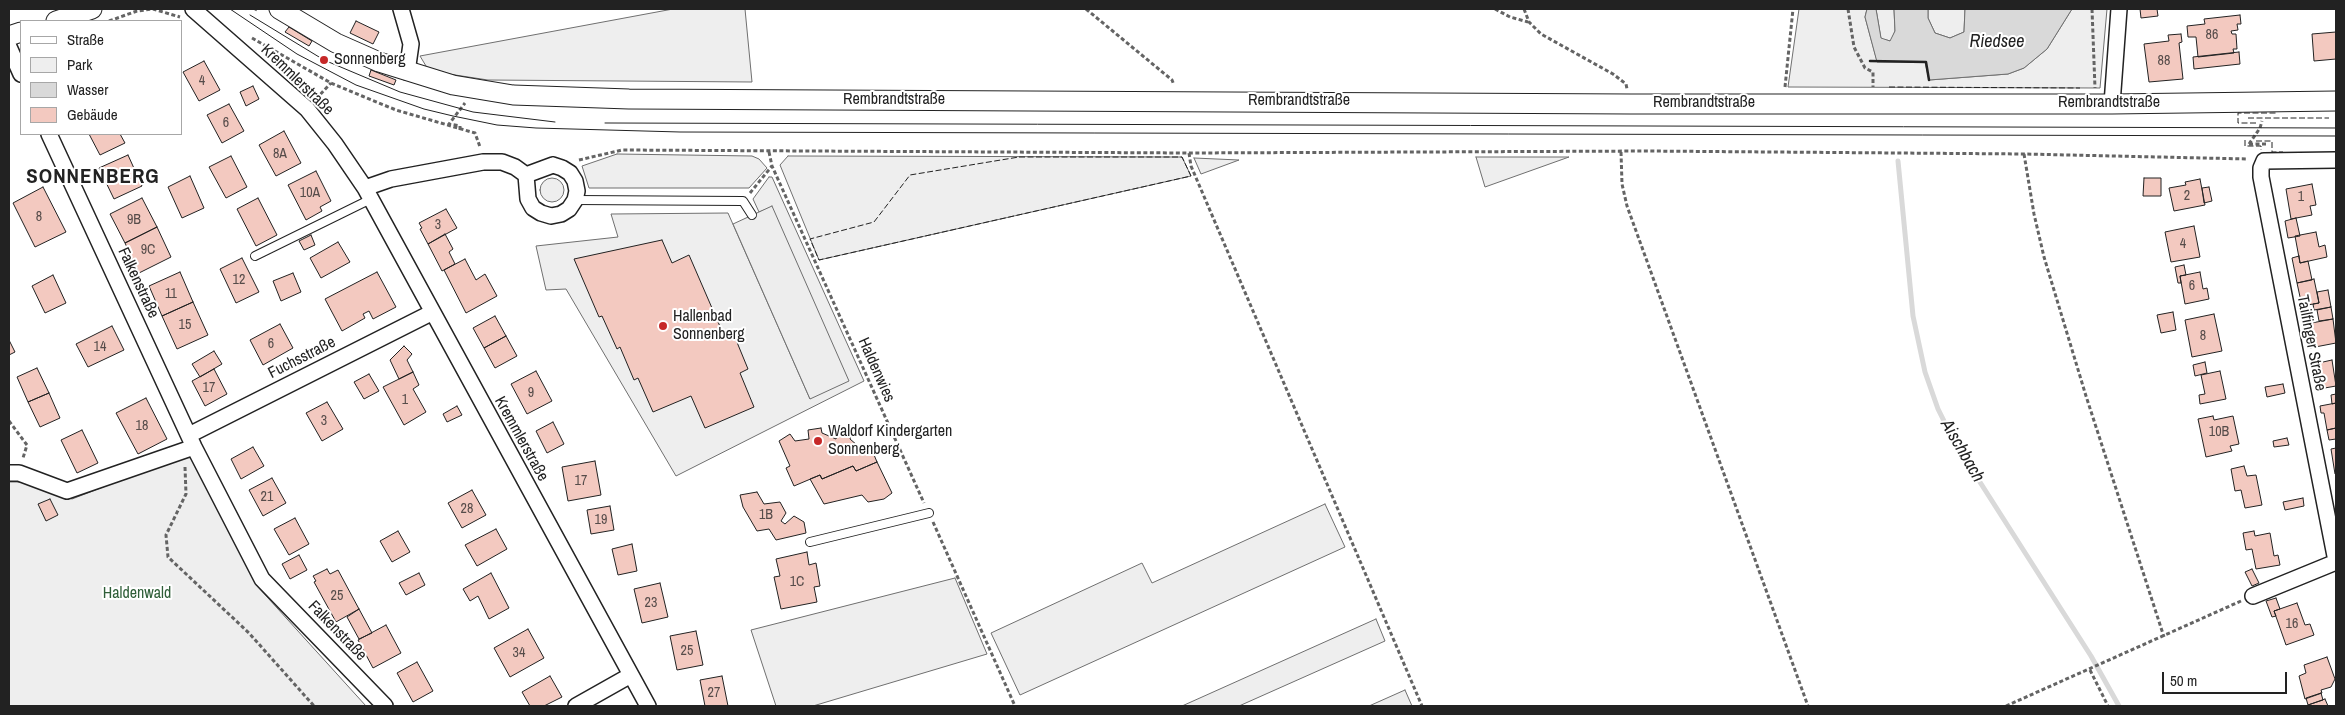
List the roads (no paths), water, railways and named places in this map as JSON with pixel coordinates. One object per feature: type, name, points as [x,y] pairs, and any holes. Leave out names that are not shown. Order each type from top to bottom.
[{"type":"street","points":[[59,20],[92,9]]},
{"type":"street","name":"Rembrandtstraße","points":[[280,9],[336,43],[407,72],[453,85],[523,96],[630,99],[1179,100],[1631,104],[1783,102],[2112,104],[2336,100]]},
{"type":"street","points":[[401,9],[411,44],[407,72]]},
{"type":"street","points":[[2112,104],[2119,9]]},
{"type":"street","name":"Kremmlerstraße","points":[[194,10],[307,109],[335,144],[368,193],[648,706]]},
{"type":"street","points":[[9,47],[20,72]]},
{"type":"street","name":"Falkenstraße","points":[[49,135],[190,444],[262,579],[385,706]]},
{"type":"street","name":"Tailfinger Straße","points":[[2336,160],[2264,162],[2261,168],[2261,177],[2336,562]]},
{"type":"street","points":[[368,193],[391,179],[483,162],[502,162],[526,174]]},
{"type":"street","points":[[553,165],[562,168],[575,181],[577,191],[575,200],[569,209],[561,214],[551,216],[541,213],[533,208],[528,199],[526,174],[553,165]]},
{"type":"street","name":"Fuchsstraße","points":[[190,444],[432,313]]},
{"type":"street","points":[[14,473],[67,491],[190,444]]},
{"type":"street","points":[[2252,596],[2336,562]]},
{"type":"street","points":[[576,706],[631,675]]},
{"type":"lane","points":[[255,256],[368,193]]},
{"type":"lane","points":[[575,200],[743,201],[752,215]]},
{"type":"lane","points":[[810,542],[929,513]]},
{"type":"water","name":"Riedsee","points":[[1867,9],[1876,9],[1881,38],[1890,41],[1895,31],[1894,9],[1928,9],[1928,18],[1935,33],[1950,38],[1964,32],[1965,9],[2072,9],[2047,49],[2024,68],[2008,74],[1929,80],[1925,62],[1877,62],[1865,17]]},
{"type":"waterway","name":"Aischbach","points":[[1898,161],[1913,316],[1925,372],[1938,409],[1955,443],[2091,656],[2119,706]]},
{"type":"tram line","points":[[230,9],[297,54],[356,85],[424,109],[453,116],[497,125],[536,128],[680,132],[2336,136]]},
{"type":"tram line","points":[[250,15],[324,60],[400,92],[473,112],[555,122]]},
{"type":"tram line","points":[[605,123],[2336,128]]},
{"type":"place","name":"Sonnenberg","points":[[324,60]]},
{"type":"place","name":"Hallenbad Sonnenberg","points":[[663,326]]},
{"type":"place","name":"Waldorf Kindergarten Sonnenberg","points":[[818,441]]},
{"type":"district","name":"SONNENBERG","points":[[93,177]]},
{"type":"park label","name":"Haldenwald","points":[[137,594]]}]
